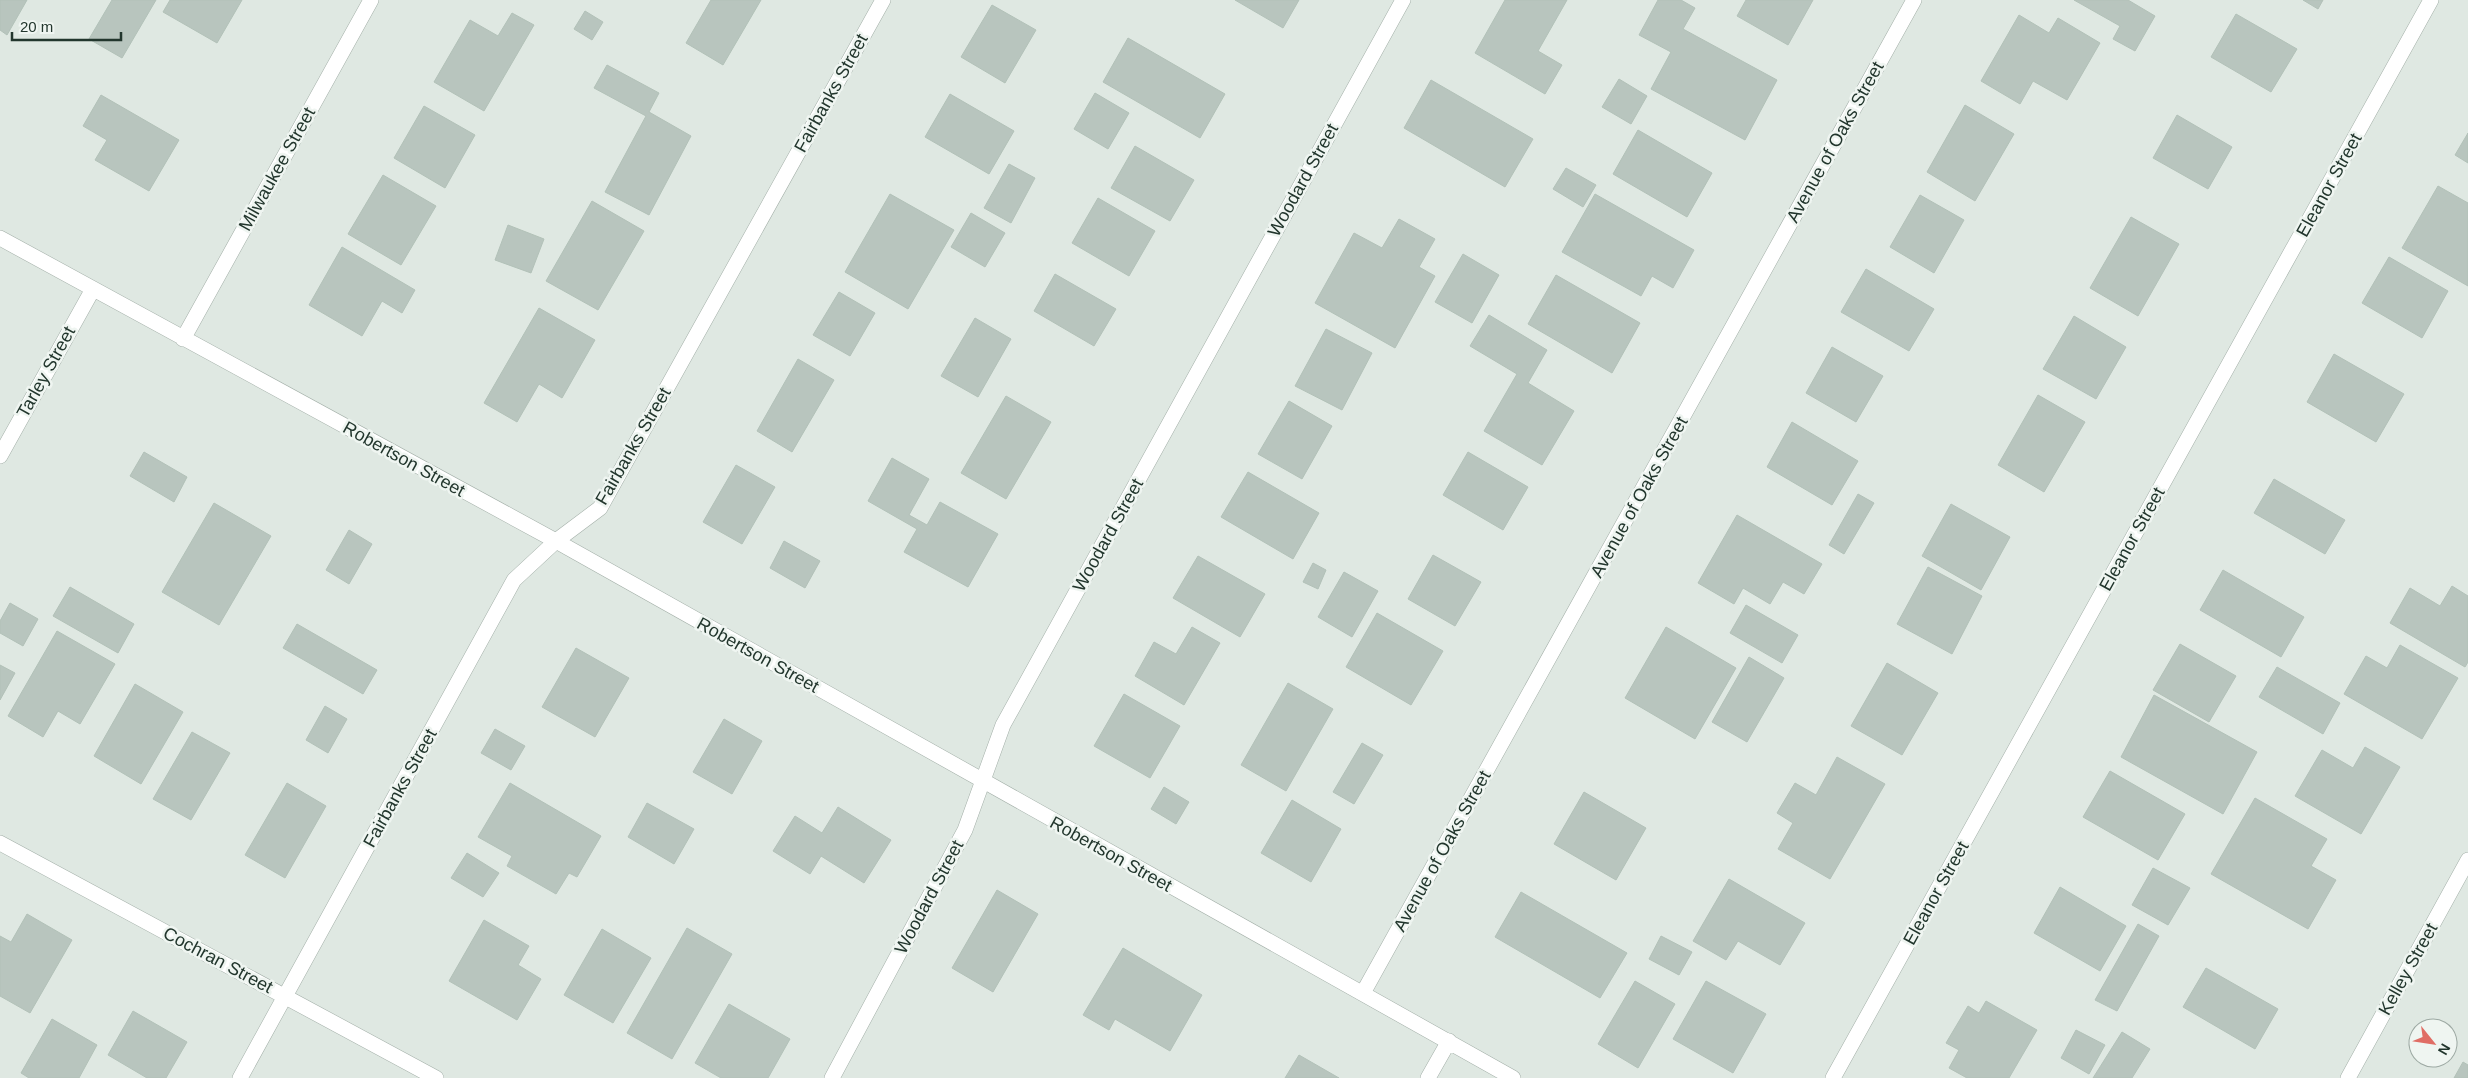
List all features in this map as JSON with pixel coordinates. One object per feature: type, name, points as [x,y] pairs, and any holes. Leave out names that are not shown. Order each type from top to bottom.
[{"type":"street","name":"Milwaukee Street","points":[[183,339],[371,0]]},
{"type":"street","name":"Fairbanks Street","points":[[240,1078],[514,580],[556,541],[600,508],[883,0]]},
{"type":"street","name":"Woodard Street","points":[[832,1078],[965,830],[1003,725],[1403,0]]},
{"type":"street","name":"Avenue of Oaks Street","points":[[1364,993],[1914,0]]},
{"type":"street","name":"Eleanor Street","points":[[1833,1078],[2432,0]]},
{"type":"street","name":"Robertson Street","points":[[0,238],[556,541],[1514,1078]]},
{"type":"street","name":"Tarley Street","points":[[0,456],[92,289]]},
{"type":"street","name":"Cochran Street","points":[[0,843],[436,1078]]},
{"type":"street","name":"Kelley Street","points":[[2348,1078],[2468,860]]},
{"type":"street","points":[[1428,1078],[1449,1041]]},
{"type":"building","points":[[0,0],[27,0],[7,35],[0,30]]},
{"type":"building","points":[[112,0],[156,0],[122,58],[89,39]]},
{"type":"building","points":[[170,0],[242,0],[217,43],[163,12]]},
{"type":"building","points":[[711,0],[761,0],[723,65],[686,43]]},
{"type":"building","points":[[1235,0],[1299,0],[1283,28]]},
{"type":"building","points":[[1505,0],[1567,0],[1538,51],[1562,65],[1545,94],[1475,53]]},
{"type":"building","points":[[1658,0],[1681,0],[1695,8],[1683,29],[1777,80],[1745,140],[1651,89],[1671,52],[1639,35]]},
{"type":"building","points":[[1746,0],[1813,0],[1788,45],[1737,16]]},
{"type":"building","points":[[2074,0],[2128,0],[2155,16],[2135,51],[2113,39],[2120,26]]},
{"type":"building","points":[[2303,0],[2323,0],[2318,9]]},
{"type":"building","points":[[992,5],[1036,30],[1005,83],[961,57]]},
{"type":"building","points":[[585,11],[603,22],[592,40],[574,29]]},
{"type":"building","points":[[512,13],[534,25],[484,111],[434,82],[470,20],[498,36]]},
{"type":"building","points":[[2236,14],[2297,49],[2271,92],[2211,57]]},
{"type":"building","points":[[2019,15],[2049,33],[2058,18],[2100,43],[2067,100],[2033,81],[2020,104],[1981,81]]},
{"type":"building","points":[[1128,38],[1225,94],[1200,138],[1103,82]]},
{"type":"building","points":[[607,65],[659,93],[649,112],[691,136],[649,215],[605,192],[646,116],[594,88]]},
{"type":"building","points":[[1619,79],[1647,96],[1631,124],[1602,107]]},
{"type":"building","points":[[1431,80],[1533,139],[1505,187],[1404,128]]},
{"type":"building","points":[[1095,93],[1129,113],[1108,149],[1074,129]]},
{"type":"building","points":[[950,94],[1014,131],[989,174],[925,137]]},
{"type":"building","points":[[101,95],[179,140],[149,191],[95,160],[107,140],[83,126]]},
{"type":"building","points":[[1965,105],[2014,134],[1975,201],[1927,172]]},
{"type":"building","points":[[424,106],[475,135],[445,188],[394,158]]},
{"type":"building","points":[[2177,115],[2232,147],[2208,189],[2153,158]]},
{"type":"building","points":[[1638,130],[1712,173],[1687,217],[1613,174]]},
{"type":"building","points":[[2468,133],[2468,163],[2455,155]]},
{"type":"building","points":[[1135,146],[1194,180],[1170,221],[1111,188]]},
{"type":"building","points":[[1009,164],[1035,178],[1011,223],[984,208]]},
{"type":"building","points":[[1566,168],[1596,185],[1583,207],[1553,189]]},
{"type":"building","points":[[383,175],[436,206],[401,265],[348,234]]},
{"type":"building","points":[[2438,186],[2468,203],[2468,286],[2402,248]]},
{"type":"building","points":[[890,194],[954,230],[908,309],[845,272]]},
{"type":"building","points":[[1595,194],[1694,250],[1673,288],[1652,276],[1641,296],[1562,252]]},
{"type":"building","points":[[1920,195],[1964,220],[1934,273],[1890,247]]},
{"type":"building","points":[[1098,198],[1155,231],[1129,276],[1072,243]]},
{"type":"building","points":[[592,201],[644,231],[598,310],[546,281]]},
{"type":"building","points":[[971,213],[1005,233],[985,267],[951,247]]},
{"type":"building","points":[[2131,217],[2179,244],[2138,316],[2090,288]]},
{"type":"building","points":[[1399,219],[1435,239],[1419,267],[1435,276],[1395,348],[1315,303],[1354,233],[1382,248]]},
{"type":"building","points":[[508,225],[544,239],[531,273],[495,260]]},
{"type":"building","points":[[342,247],[415,290],[402,313],[382,301],[362,336],[309,305]]},
{"type":"building","points":[[1463,254],[1499,275],[1472,323],[1435,302]]},
{"type":"building","points":[[2389,257],[2448,291],[2422,338],[2362,303]]},
{"type":"building","points":[[1866,269],[1934,309],[1909,351],[1841,312]]},
{"type":"building","points":[[1055,274],[1116,309],[1094,346],[1034,311]]},
{"type":"building","points":[[1556,275],[1640,323],[1612,373],[1528,324]]},
{"type":"building","points":[[839,292],[875,313],[850,356],[813,335]]},
{"type":"building","points":[[539,308],[595,340],[562,398],[539,384],[517,422],[484,403]]},
{"type":"building","points":[[1489,315],[1547,350],[1528,383],[1574,411],[1542,465],[1484,431],[1517,374],[1470,346]]},
{"type":"building","points":[[2074,316],[2126,347],[2096,399],[2043,369]]},
{"type":"building","points":[[975,318],[1011,339],[978,397],[941,376]]},
{"type":"building","points":[[1326,329],[1372,353],[1342,410],[1295,386]]},
{"type":"building","points":[[1832,347],[1883,376],[1856,422],[1806,393]]},
{"type":"building","points":[[2334,354],[2404,394],[2376,442],[2307,402]]},
{"type":"building","points":[[798,359],[834,380],[792,452],[757,431]]},
{"type":"building","points":[[2038,395],[2085,422],[2044,492],[1998,465]]},
{"type":"building","points":[[1006,396],[1051,422],[1006,499],[961,473]]},
{"type":"building","points":[[1289,401],[1332,426],[1302,479],[1258,454]]},
{"type":"building","points":[[1792,422],[1858,461],[1832,505],[1767,467]]},
{"type":"building","points":[[144,452],[187,477],[174,502],[130,476]]},
{"type":"building","points":[[1468,452],[1528,487],[1503,530],[1443,495]]},
{"type":"building","points":[[892,458],[929,479],[909,515],[927,525],[940,502],[998,534],[968,587],[904,552],[917,529],[868,501]]},
{"type":"building","points":[[736,465],[775,487],[742,544],[703,522]]},
{"type":"building","points":[[1248,472],[1319,513],[1293,559],[1221,517]]},
{"type":"building","points":[[2274,479],[2345,520],[2325,554],[2254,513]]},
{"type":"building","points":[[1858,494],[1874,503],[1844,554],[1829,545]]},
{"type":"building","points":[[214,503],[271,536],[219,625],[162,592]]},
{"type":"building","points":[[1951,504],[2010,537],[1981,590],[1922,556]]},
{"type":"building","points":[[1737,515],[1822,564],[1804,594],[1783,582],[1770,604],[1743,588],[1734,604],[1698,583]]},
{"type":"building","points":[[349,530],[372,544],[349,584],[326,570]]},
{"type":"building","points":[[784,541],[820,561],[805,588],[770,568]]},
{"type":"building","points":[[1433,555],[1481,582],[1455,626],[1408,599]]},
{"type":"building","points":[[1198,556],[1265,594],[1240,637],[1173,598]]},
{"type":"building","points":[[1313,563],[1326,570],[1318,589],[1303,582]]},
{"type":"building","points":[[1928,567],[1982,596],[1952,654],[1897,624]]},
{"type":"building","points":[[2223,570],[2304,617],[2281,657],[2200,610]]},
{"type":"building","points":[[1344,572],[1378,591],[1352,637],[1318,617]]},
{"type":"building","points":[[2452,586],[2468,596],[2468,662],[2465,667],[2390,623],[2410,588],[2440,606]]},
{"type":"building","points":[[70,587],[134,624],[118,653],[53,616]]},
{"type":"building","points":[[10,603],[38,619],[23,646],[0,633],[0,621]]},
{"type":"building","points":[[1746,605],[1798,635],[1782,663],[1730,633]]},
{"type":"building","points":[[1377,613],[1443,651],[1411,705],[1346,667]]},
{"type":"building","points":[[297,624],[377,670],[363,694],[283,648]]},
{"type":"building","points":[[1192,627],[1220,643],[1184,705],[1135,676],[1154,642],[1176,654]]},
{"type":"building","points":[[1666,627],[1736,668],[1695,739],[1625,698]]},
{"type":"building","points":[[57,631],[115,664],[80,724],[58,711],[43,737],[8,716]]},
{"type":"building","points":[[2180,644],[2236,676],[2209,722],[2153,690]]},
{"type":"building","points":[[2400,645],[2458,678],[2422,739],[2344,694],[2366,656],[2387,668]]},
{"type":"building","points":[[576,648],[629,678],[595,737],[542,707]]},
{"type":"building","points":[[1749,657],[1784,678],[1747,742],[1712,722]]},
{"type":"building","points":[[1887,663],[1938,693],[1902,755],[1851,726]]},
{"type":"building","points":[[0,665],[15,673],[0,700]]},
{"type":"building","points":[[2277,667],[2340,703],[2323,734],[2259,697]]},
{"type":"building","points":[[1288,683],[1333,709],[1286,791],[1241,765]]},
{"type":"building","points":[[135,684],[183,712],[141,784],[94,756]]},
{"type":"building","points":[[1124,694],[1180,726],[1150,778],[1094,746]]},
{"type":"building","points":[[2154,695],[2257,752],[2223,814],[2121,757]]},
{"type":"building","points":[[325,706],[347,719],[328,753],[306,740]]},
{"type":"building","points":[[724,719],[762,741],[732,794],[693,772]]},
{"type":"building","points":[[495,729],[525,746],[511,770],[481,753]]},
{"type":"building","points":[[192,732],[230,753],[191,820],[153,799]]},
{"type":"building","points":[[1362,743],[1383,755],[1354,804],[1333,792]]},
{"type":"building","points":[[2365,747],[2400,767],[2361,834],[2295,796],[2322,750],[2353,768]]},
{"type":"building","points":[[1837,757],[1885,784],[1830,879],[1778,849],[1793,823],[1777,813],[1795,783],[1816,795]]},
{"type":"building","points":[[2110,771],[2185,814],[2158,860],[2083,817]]},
{"type":"building","points":[[287,783],[326,806],[285,878],[245,855]]},
{"type":"building","points":[[510,783],[601,836],[577,877],[569,873],[556,894],[507,866],[512,856],[478,837]]},
{"type":"building","points":[[1164,787],[1189,802],[1176,824],[1151,809]]},
{"type":"building","points":[[1584,792],[1646,828],[1616,880],[1554,844]]},
{"type":"building","points":[[2255,798],[2327,839],[2311,866],[2336,880],[2308,929],[2211,874]]},
{"type":"building","points":[[1292,800],[1341,829],[1311,882],[1261,853]]},
{"type":"building","points":[[647,803],[694,829],[674,864],[628,837]]},
{"type":"building","points":[[838,807],[891,840],[864,883],[821,856],[810,874],[773,851],[795,816],[822,833]]},
{"type":"building","points":[[467,853],[499,873],[483,897],[451,878]]},
{"type":"building","points":[[2153,868],[2190,888],[2168,925],[2132,905]]},
{"type":"building","points":[[1729,879],[1805,923],[1780,965],[1738,941],[1726,960],[1693,941]]},
{"type":"building","points":[[2060,887],[2126,926],[2100,971],[2034,933]]},
{"type":"building","points":[[997,890],[1038,914],[993,992],[952,968]]},
{"type":"building","points":[[1521,892],[1627,953],[1600,998],[1495,937]]},
{"type":"building","points":[[27,914],[72,940],[30,1013],[0,996],[0,936],[11,942]]},
{"type":"building","points":[[484,920],[529,946],[518,965],[541,979],[517,1020],[449,981]]},
{"type":"building","points":[[2138,924],[2159,936],[2117,1011],[2095,1000]]},
{"type":"building","points":[[687,928],[732,954],[672,1059],[627,1033]]},
{"type":"building","points":[[602,929],[651,958],[613,1023],[564,995]]},
{"type":"building","points":[[1661,936],[1692,952],[1679,975],[1649,959]]},
{"type":"building","points":[[1123,948],[1202,995],[1170,1051],[1115,1019],[1109,1030],[1083,1015]]},
{"type":"building","points":[[2206,968],[2278,1009],[2255,1049],[2183,1007]]},
{"type":"building","points":[[1635,981],[1675,1004],[1638,1068],[1598,1044]]},
{"type":"building","points":[[1706,981],[1766,1014],[1733,1073],[1673,1039]]},
{"type":"building","points":[[1986,1001],[2037,1030],[2009,1078],[1967,1078],[1949,1068],[1959,1050],[1946,1043],[1968,1006],[1979,1013]]},
{"type":"building","points":[[729,1004],[790,1039],[768,1078],[721,1078],[695,1063]]},
{"type":"building","points":[[133,1011],[187,1042],[166,1078],[147,1078],[108,1055]]},
{"type":"building","points":[[52,1019],[97,1045],[79,1078],[29,1078],[21,1073]]},
{"type":"building","points":[[2076,1030],[2105,1045],[2089,1074],[2061,1058]]},
{"type":"building","points":[[2122,1032],[2150,1049],[2132,1078],[2093,1078]]},
{"type":"building","points":[[1299,1055],[1339,1078],[1285,1078]]},
{"type":"building","points":[[2463,1062],[2468,1065],[2468,1078],[2454,1078]]}]
